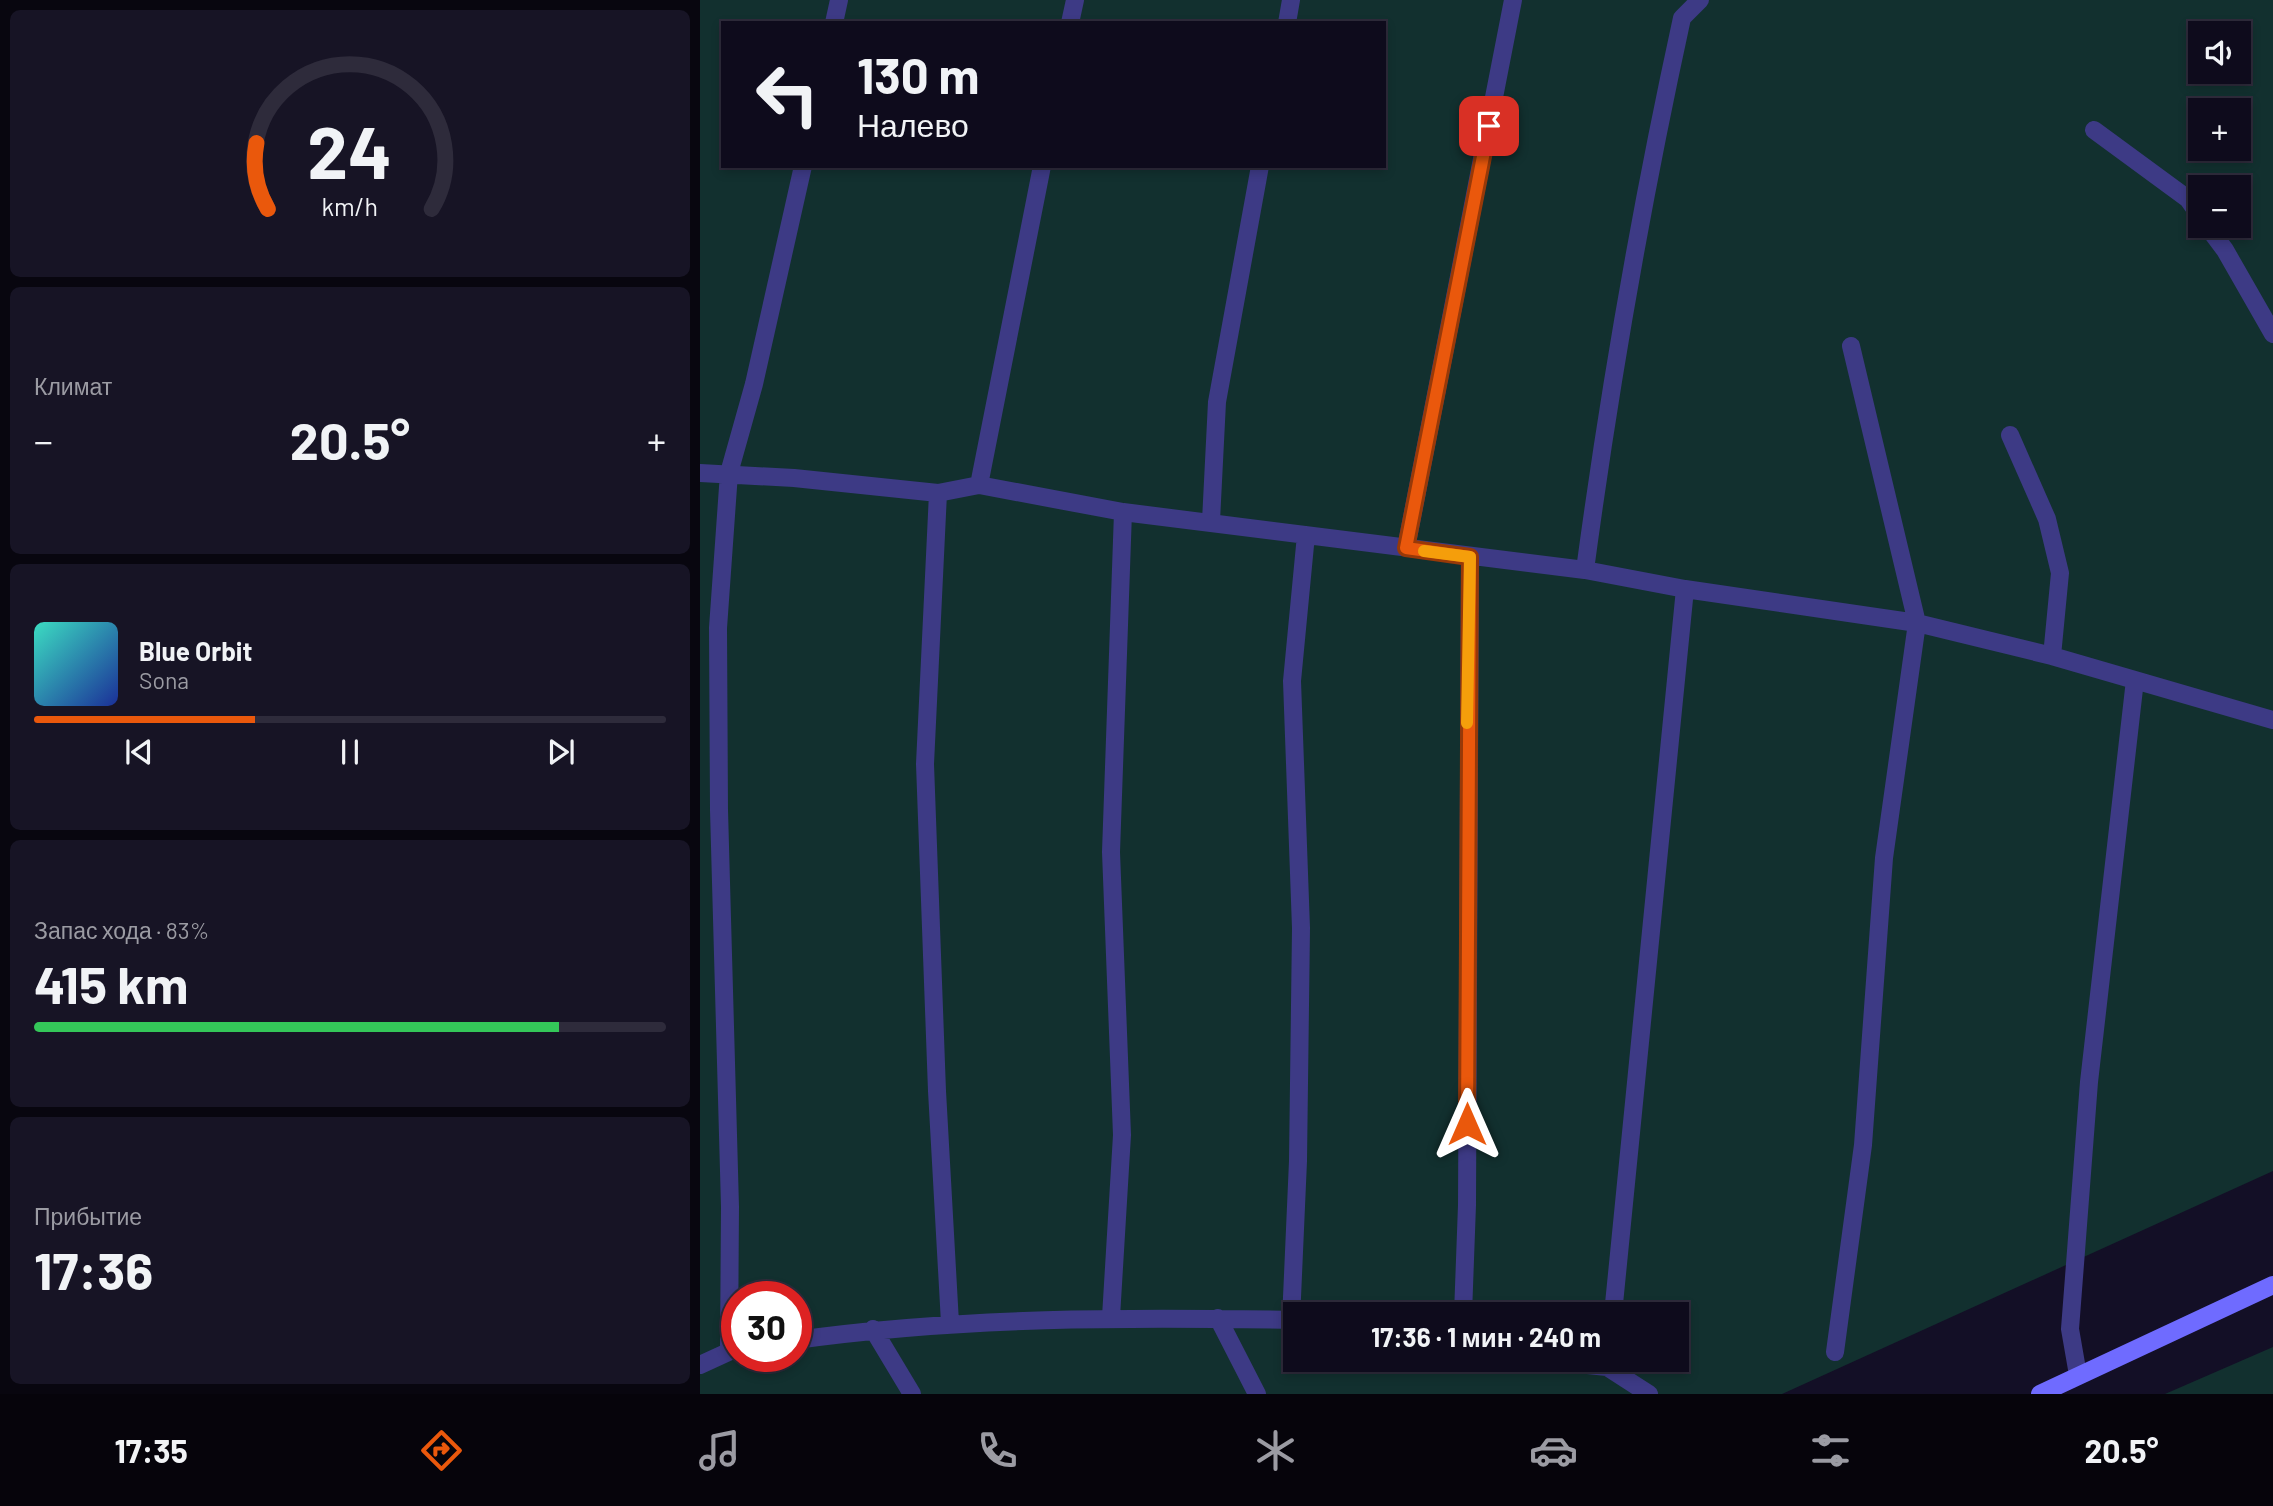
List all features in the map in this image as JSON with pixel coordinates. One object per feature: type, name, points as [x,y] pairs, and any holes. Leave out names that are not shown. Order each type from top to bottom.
[{"type":"street","points":[[834,21],[839,0]]},
{"type":"street","points":[[1070,21],[1075,0]]},
{"type":"street","points":[[1287,21],[1291,0]]},
{"type":"street","points":[[1406,548],[1513,0]]},
{"type":"street","points":[[1585,570],[1606,411],[1647,176],[1682,18],[1700,0]]},
{"type":"street","points":[[2094,130],[2188,199]]},
{"type":"street","points":[[732,1281],[719,810],[718,628],[729,473],[754,384],[803,168]]},
{"type":"street","points":[[979,485],[1042,168]]},
{"type":"street","points":[[1211,521],[1217,402],[1260,168]]},
{"type":"street","points":[[2216,238],[2273,334]]},
{"type":"street","points":[[1835,1352],[1863,1145],[1884,858],[1917,623],[1851,346]]},
{"type":"street","points":[[2010,435],[2047,519],[2060,573],[2052,656]]},
{"type":"street","points":[[700,473],[729,473],[938,493],[979,485],[1123,512],[1585,570],[1685,589],[1917,623],[2052,656],[2273,719]]},
{"type":"street","points":[[938,493],[925,764],[937,1091],[950,1323]]},
{"type":"street","points":[[1111,1317],[1122,1135],[1111,852],[1123,512]]},
{"type":"street","points":[[1294,1302],[1301,928],[1292,681],[1306,535]]},
{"type":"street","points":[[1463,1302],[1467,1205],[1470,557]]},
{"type":"street","points":[[1614,1302],[1685,589]]},
{"type":"street","points":[[2078,1375],[2070,1329],[2089,1082],[2135,680]]},
{"type":"street","points":[[2040,1394],[2273,1285]]},
{"type":"street","points":[[812,1338],[873,1329],[950,1323],[1111,1317],[1283,1320]]},
{"type":"street","points":[[1218,1318],[1257,1394]]},
{"type":"street","points":[[873,1329],[912,1394]]},
{"type":"street","points":[[700,1365],[721,1355]]},
{"type":"street","points":[[1620,1372],[1649,1394]]},
{"type":"green space","points":[[700,0],[2273,0],[2273,1171],[1782,1394],[700,1394]]},
{"type":"green space","points":[[2273,1347],[2273,1394],[2165,1394]]},
{"type":"slow traffic","points":[[1424,551],[1470,557],[1467,723]]},
{"type":"route","points":[[1467,1124],[1467,725],[1470,557],[1406,548],[1489,126]]}]
